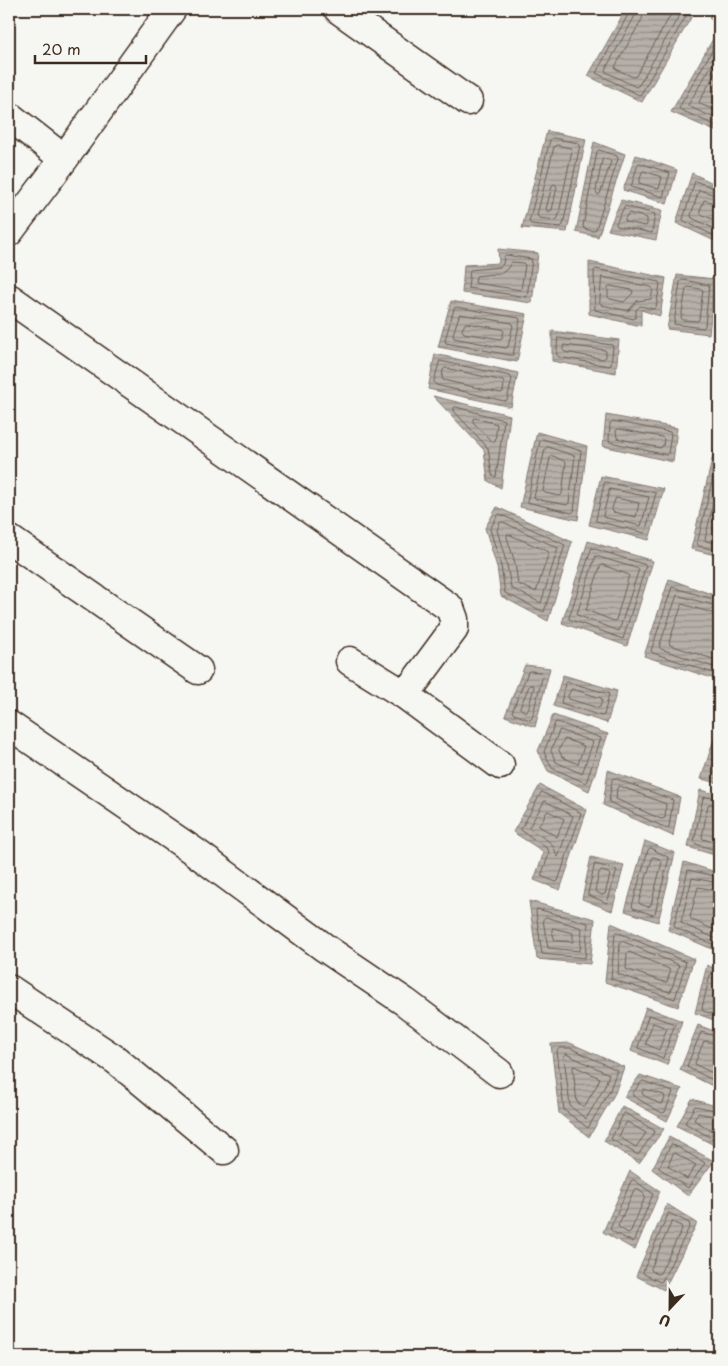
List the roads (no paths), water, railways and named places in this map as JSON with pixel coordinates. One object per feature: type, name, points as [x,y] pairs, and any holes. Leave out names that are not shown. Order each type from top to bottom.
[{"type":"street","points":[[9,232],[172,9]]},
{"type":"street","points":[[338,9],[468,101]]},
{"type":"street","points":[[9,116],[64,159]]},
{"type":"street","points":[[9,298],[450,608],[454,619],[454,629],[405,695]]},
{"type":"street","points":[[9,539],[198,670]]},
{"type":"street","points":[[350,661],[405,695],[500,765]]},
{"type":"street","points":[[9,725],[195,852],[325,948],[405,1002],[499,1072]]},
{"type":"street","points":[[9,989],[116,1060],[224,1150]]},
{"type":"water","points":[[626,9],[696,9],[642,102],[588,76]]},
{"type":"water","points":[[713,9],[719,9],[719,24],[709,18]]},
{"type":"water","points":[[713,39],[719,42],[719,128],[717,132],[671,112]]},
{"type":"water","points":[[547,131],[586,139],[567,232],[522,228]]},
{"type":"water","points":[[594,142],[625,154],[598,237],[576,232]]},
{"type":"water","points":[[636,155],[677,170],[667,204],[623,190]]},
{"type":"water","points":[[692,173],[719,186],[719,243],[676,223]]},
{"type":"water","points":[[621,200],[662,210],[656,240],[608,230]]},
{"type":"water","points":[[498,249],[538,253],[532,303],[462,293],[464,265],[499,263]]},
{"type":"water","points":[[589,262],[666,278],[660,316],[641,310],[641,326],[589,314]]},
{"type":"water","points":[[677,275],[715,279],[709,334],[667,329]]},
{"type":"water","points":[[451,301],[527,314],[517,362],[438,347]]},
{"type":"water","points":[[552,331],[619,340],[616,373],[552,361]]},
{"type":"water","points":[[435,354],[518,373],[511,407],[428,389]]},
{"type":"water","points":[[433,396],[510,415],[501,488],[488,481],[484,450]]},
{"type":"water","points":[[606,415],[677,428],[673,462],[603,446]]},
{"type":"water","points":[[537,432],[587,446],[578,520],[520,507]]},
{"type":"water","points":[[716,443],[719,444],[719,556],[691,549]]},
{"type":"water","points":[[601,476],[664,489],[649,540],[589,525]]},
{"type":"water","points":[[497,507],[572,542],[548,621],[501,596],[497,567],[485,528]]},
{"type":"water","points":[[588,541],[653,561],[627,646],[562,623]]},
{"type":"water","points":[[669,579],[719,597],[718,680],[644,656]]},
{"type":"water","points":[[525,665],[550,668],[535,727],[505,716]]},
{"type":"water","points":[[563,675],[617,691],[607,723],[553,706]]},
{"type":"water","points":[[553,715],[608,734],[589,791],[548,771],[538,751]]},
{"type":"water","points":[[716,733],[719,733],[719,783],[701,779]]},
{"type":"water","points":[[608,770],[680,797],[673,836],[603,805]]},
{"type":"water","points":[[540,785],[587,810],[560,890],[534,880],[544,852],[513,832]]},
{"type":"water","points":[[700,790],[719,795],[718,856],[688,847]]},
{"type":"water","points":[[645,841],[675,853],[658,922],[625,911]]},
{"type":"water","points":[[591,857],[624,865],[612,911],[582,899]]},
{"type":"water","points":[[684,862],[719,873],[719,952],[668,930]]},
{"type":"water","points":[[529,901],[595,919],[590,964],[537,959]]},
{"type":"water","points":[[611,923],[694,959],[678,1007],[605,982]]},
{"type":"water","points":[[707,965],[719,971],[719,1022],[695,1013]]},
{"type":"water","points":[[646,1007],[682,1021],[667,1065],[631,1051]]},
{"type":"water","points":[[698,1025],[719,1033],[719,1089],[680,1070]]},
{"type":"water","points":[[570,1043],[624,1067],[615,1093],[589,1137],[559,1113],[551,1044]]},
{"type":"water","points":[[640,1075],[682,1089],[667,1121],[624,1097]]},
{"type":"water","points":[[692,1099],[719,1107],[719,1142],[716,1146],[677,1126]]},
{"type":"water","points":[[622,1106],[664,1129],[639,1163],[604,1141]]},
{"type":"water","points":[[669,1137],[714,1161],[688,1196],[652,1169]]},
{"type":"water","points":[[630,1171],[660,1191],[635,1250],[603,1232]]},
{"type":"water","points":[[667,1204],[697,1223],[664,1290],[636,1276]]}]
